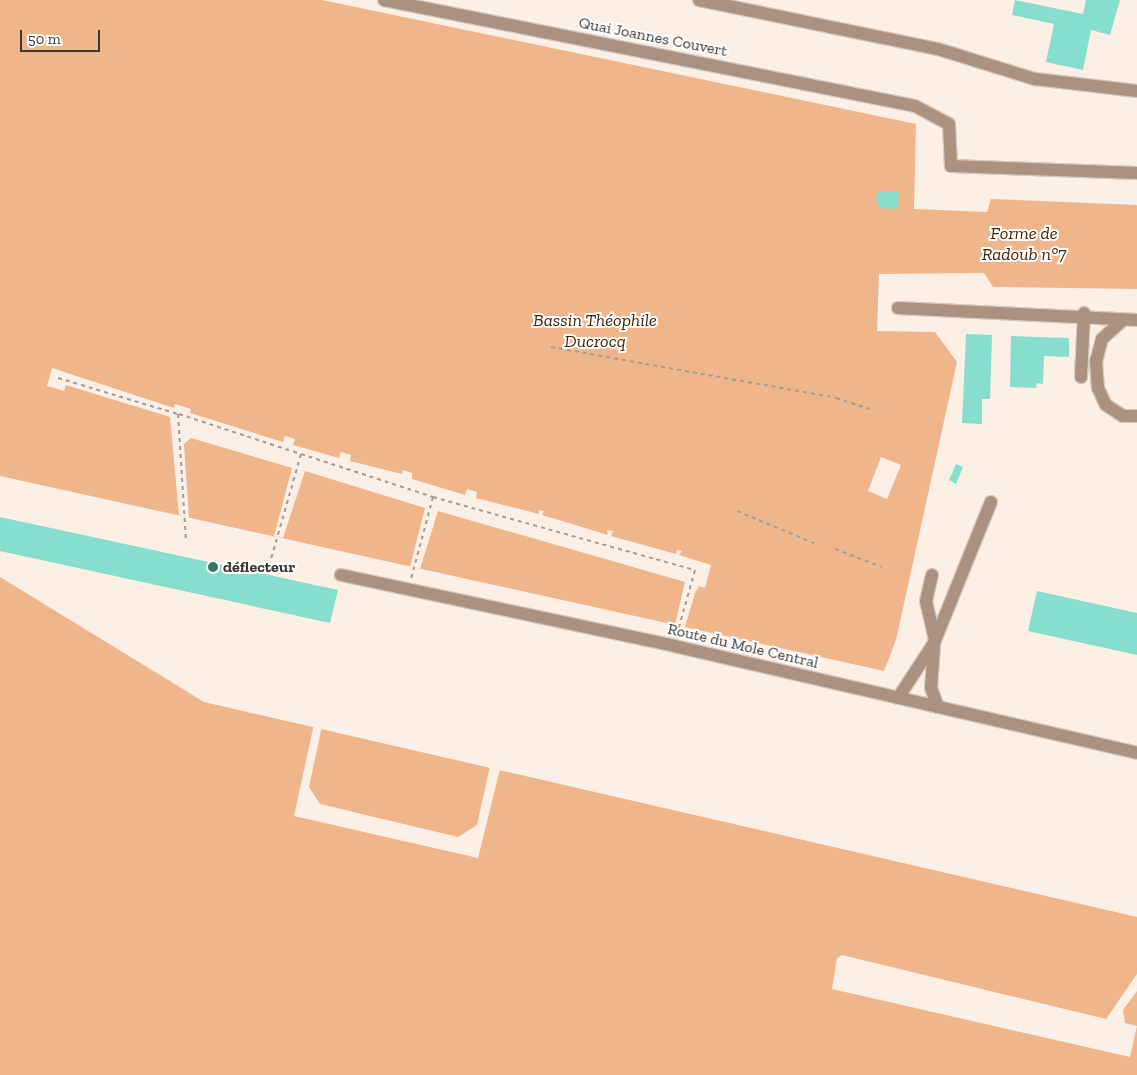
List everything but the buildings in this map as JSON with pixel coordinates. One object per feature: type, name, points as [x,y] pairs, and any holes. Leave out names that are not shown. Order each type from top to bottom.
[{"type":"lane","name":"Quai Joannes Couvert","points":[[384,0],[915,106],[949,124],[951,166],[1137,173]]},
{"type":"lane","points":[[699,0],[938,49],[1035,79],[1137,91]]},
{"type":"lane","points":[[898,308],[1132,318]]},
{"type":"lane","points":[[1083,378],[1084,316]]},
{"type":"lane","points":[[1132,318],[1102,339],[1096,361],[1098,388],[1106,406],[1123,416],[1137,416]]},
{"type":"lane","points":[[898,698],[935,642],[992,502]]},
{"type":"lane","points":[[938,707],[931,688],[935,642],[926,601],[932,575],[934,605],[944,619]]},
{"type":"lane","name":"Route du Mole Central","points":[[341,576],[898,698],[1137,754]]},
{"type":"path","points":[[551,347],[836,398],[873,410]]},
{"type":"path","points":[[58,378],[178,414],[434,497],[695,570],[678,629]]},
{"type":"path","points":[[178,414],[186,540]]},
{"type":"path","points":[[271,559],[301,454]]},
{"type":"path","points":[[412,573],[434,497]]},
{"type":"path","points":[[736,512],[816,544]]},
{"type":"path","points":[[835,549],[882,567]]},
{"type":"water","name":"Bassin Théophile Ducrocq","points":[[0,0],[322,0],[916,124],[914,209],[987,212],[991,199],[1137,205],[1137,289],[993,287],[984,273],[879,274],[877,331],[935,332],[957,362],[896,640],[884,671],[0,476]]},
{"type":"water","points":[[0,577],[204,702],[1137,917],[1137,1075],[0,1075]]},
{"type":"pier","points":[[52,368],[174,408],[175,404],[191,409],[190,413],[283,442],[285,436],[295,439],[293,445],[339,458],[341,452],[351,455],[350,461],[402,474],[403,470],[412,473],[412,479],[465,495],[467,489],[477,492],[476,498],[539,514],[539,510],[544,511],[542,515],[608,535],[607,530],[613,531],[611,536],[676,554],[677,550],[682,551],[679,555],[711,565],[705,588],[699,586],[695,593],[685,627],[675,625],[685,582],[438,511],[420,569],[410,567],[425,508],[305,471],[283,538],[274,536],[292,468],[191,438],[184,444],[189,518],[179,515],[170,417],[66,385],[64,391],[47,386]]},
{"type":"pier","points":[[881,457],[901,465],[887,499],[868,491]]},
{"type":"pier","points":[[314,724],[322,726],[309,787],[320,804],[458,837],[477,825],[490,766],[500,769],[478,858],[294,816]]},
{"type":"pier","points":[[842,955],[1106,1019],[1137,974],[1137,991],[1123,1010],[1125,1023],[1137,1026],[1130,1057],[832,989],[837,958]]},
{"type":"place","name":"déflecteur","points":[[213,567]]},
{"type":"water label","name":"Forme de Radoub n°7","points":[[1024,244]]}]
